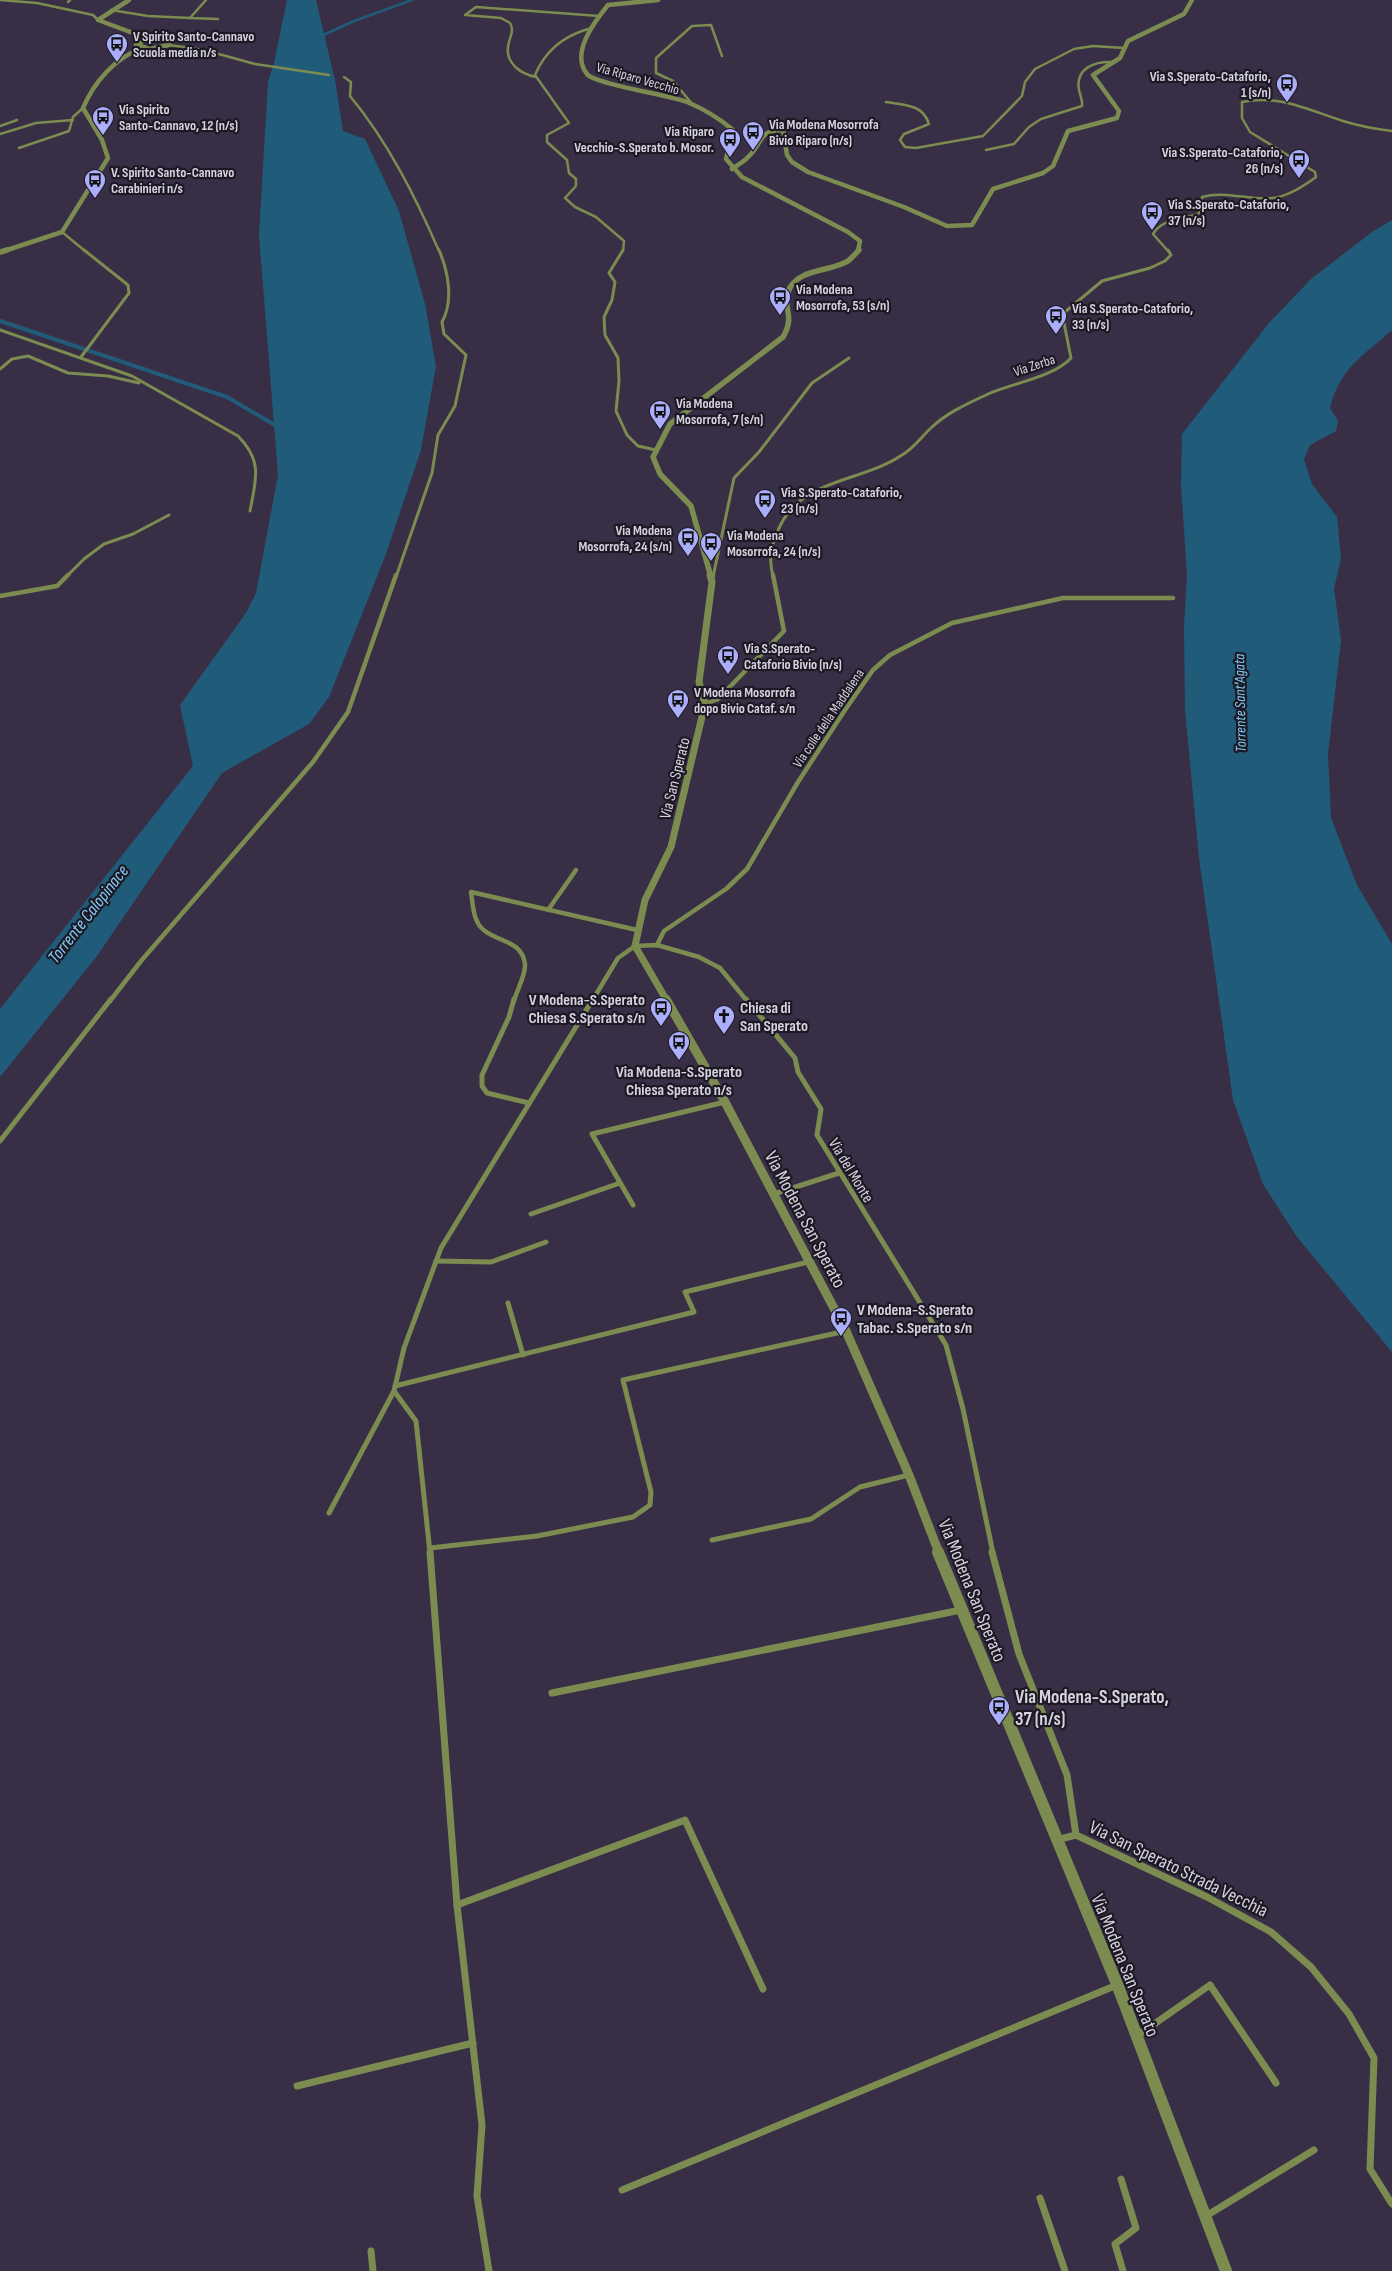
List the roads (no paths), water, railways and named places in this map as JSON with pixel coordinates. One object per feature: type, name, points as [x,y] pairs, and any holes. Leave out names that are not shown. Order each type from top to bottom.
[{"type":"street","points":[[0,0],[37,3],[93,15],[104,24],[140,33],[149,39],[168,41],[169,45]]},
{"type":"street","points":[[98,20],[129,0]]},
{"type":"street","points":[[190,18],[206,0]]},
{"type":"street","name":"Via Riparo Vecchio","points":[[658,0],[615,3],[608,6],[588,29],[582,50],[584,71],[588,77],[597,81],[668,97],[724,121],[733,130],[731,143],[724,155],[725,160],[732,169]]},
{"type":"street","points":[[712,581],[691,506],[660,474],[653,457],[656,450],[670,424],[783,338],[790,324],[787,293],[793,284],[803,276],[848,260],[860,249],[860,241],[848,232],[742,177],[732,169],[749,157],[770,130],[784,130],[787,155],[792,162],[808,172],[904,207],[948,226],[972,225],[993,189],[1043,173],[1053,166],[1068,132],[1077,127],[1117,118],[1119,111],[1093,75],[1120,58],[1128,41],[1184,14],[1192,0]]},
{"type":"street","points":[[599,16],[476,7],[465,15],[506,20],[511,24],[513,31],[508,47],[515,68],[524,75],[536,77],[569,123],[548,135],[547,142],[567,160],[569,173],[576,180],[576,186],[566,198],[575,207],[596,217],[624,241],[623,253],[609,273],[615,282],[612,300],[604,317],[604,335],[618,358],[619,381],[616,411],[627,435],[638,446],[656,450]]},
{"type":"street","points":[[112,10],[148,16],[218,19]]},
{"type":"street","points":[[694,107],[673,81],[656,73],[656,58],[692,26],[702,23],[711,25],[722,56]]},
{"type":"street","points":[[536,77],[542,60],[551,49],[579,31],[588,29]]},
{"type":"street","points":[[142,48],[136,45],[149,39]]},
{"type":"street","points":[[19,148],[62,135],[69,131],[73,120],[90,92],[124,56],[131,51],[142,48],[158,48],[169,45],[204,50],[255,64],[329,75]]},
{"type":"street","points":[[886,102],[918,108],[926,114],[929,124],[904,134],[900,140],[905,147],[916,148],[982,136],[1011,110],[1022,96],[1025,82],[1035,69],[1074,49],[1093,46],[1124,48]]},
{"type":"street","points":[[986,150],[1014,144],[1028,127],[1035,123],[1082,106],[1079,78],[1085,68],[1092,62],[1102,60],[1113,62]]},
{"type":"street","points":[[0,1141],[141,962],[313,762],[348,712],[432,473],[438,435],[455,406],[466,355],[444,334],[442,322],[448,312],[447,268],[425,218],[376,128],[350,96],[351,82],[344,77]]},
{"type":"street","name":"Via Zerba","points":[[705,704],[718,699],[784,631],[770,558],[772,546],[788,510],[808,495],[895,460],[914,447],[937,423],[959,409],[1012,384],[1065,366],[1071,358],[1064,323],[1064,312],[1102,281],[1167,261],[1171,255],[1169,249],[1156,240],[1153,234],[1155,228],[1162,223],[1198,214],[1201,210],[1202,197],[1223,193],[1271,198],[1280,196],[1316,177],[1315,172],[1245,128],[1240,108],[1242,102],[1280,99],[1354,124],[1392,130]]},
{"type":"street","points":[[0,252],[62,232],[108,158],[106,148],[82,108]]},
{"type":"street","points":[[0,126],[17,120]]},
{"type":"street","points":[[0,134],[36,123],[73,120]]},
{"type":"street","points":[[62,232],[128,285],[130,293],[82,355]]},
{"type":"street","points":[[0,330],[82,355],[132,376],[141,383],[238,436],[248,444],[258,467],[250,511]]},
{"type":"street","points":[[0,369],[12,359],[28,356],[68,373],[108,376],[141,383]]},
{"type":"street","points":[[712,581],[734,478],[758,452],[812,383],[849,358]]},
{"type":"street","points":[[0,596],[57,586],[84,559],[104,544],[133,534],[169,516]]},
{"type":"street","name":"Via San Sperato","points":[[636,946],[637,930],[645,900],[670,847],[705,704],[699,682],[712,581]]},
{"type":"street","name":"Via colle della Maddalena","points":[[657,945],[664,931],[726,889],[747,869],[798,782],[845,710],[873,670],[890,655],[925,634],[952,624],[1063,598],[1172,598]]},
{"type":"street","points":[[548,910],[576,870]]},
{"type":"street","points":[[529,1104],[487,1093],[482,1086],[482,1076],[509,1017],[525,965],[522,954],[514,945],[484,931],[475,917],[471,892],[637,930]]},
{"type":"street","name":"Via del Monte","points":[[636,946],[657,945],[699,957],[720,968],[795,1058],[798,1072],[821,1109],[816,1135],[946,1345],[959,1393],[985,1521],[1005,1603],[1019,1654],[1067,1775],[1076,1835]]},
{"type":"street","points":[[329,1513],[395,1388],[404,1348],[441,1248],[618,958],[636,946]]},
{"type":"street","name":"Via Modena San Sperato","points":[[636,946],[725,1102],[846,1331],[910,1475],[961,1610],[1117,1984],[1226,2271]]},
{"type":"street","points":[[633,1205],[592,1134],[725,1102]]},
{"type":"street","points":[[774,1194],[839,1174]]},
{"type":"street","points":[[531,1214],[620,1183]]},
{"type":"street","points":[[436,1261],[491,1262],[546,1242]]},
{"type":"street","points":[[395,1388],[694,1312],[685,1292],[808,1262]]},
{"type":"street","points":[[508,1303],[523,1355]]},
{"type":"street","points":[[430,1548],[537,1536],[633,1517],[650,1505],[650,1492],[623,1380],[846,1331]]},
{"type":"street","points":[[395,1388],[416,1421],[430,1548],[457,1906],[482,2125],[477,2196],[489,2271]]},
{"type":"street","points":[[712,1540],[811,1519],[860,1487],[910,1475]]},
{"type":"street","points":[[552,1693],[961,1610]]},
{"type":"street","points":[[457,1906],[685,1820],[763,1989]]},
{"type":"street","name":"Via San Sperato Strada Vecchia","points":[[1056,1840],[1076,1835],[1207,1897],[1271,1932],[1311,1967],[1349,2014],[1374,2058],[1370,2169],[1392,2204]]},
{"type":"street","points":[[622,2190],[1117,1984]]},
{"type":"street","points":[[1137,2037],[1210,1985],[1276,2083]]},
{"type":"street","points":[[296,2086],[472,2043]]},
{"type":"street","points":[[1205,2216],[1314,2150]]},
{"type":"street","points":[[1121,2179],[1136,2228],[1115,2244],[1123,2271]]},
{"type":"street","points":[[1040,2198],[1065,2271]]},
{"type":"street","points":[[371,2251],[373,2271]]},
{"type":"water","name":"Torrente Calopinace","points":[[287,0],[316,0],[335,80],[343,131],[365,139],[399,211],[425,304],[436,366],[421,450],[386,554],[329,697],[309,724],[222,773],[97,956],[0,1077],[0,1009],[193,766],[180,705],[246,613],[256,593],[278,475],[259,235],[268,82],[274,63]]},
{"type":"water","name":"Torrente Sant'Agata","points":[[1392,220],[1392,330],[1346,373],[1334,394],[1330,408],[1338,421],[1336,431],[1310,445],[1304,459],[1312,484],[1337,517],[1341,558],[1334,589],[1341,640],[1328,754],[1331,818],[1357,885],[1392,944],[1392,1352],[1297,1237],[1263,1184],[1233,1100],[1199,858],[1185,710],[1184,627],[1187,575],[1181,484],[1182,434],[1269,323],[1311,279],[1372,232]]},
{"type":"waterway","points":[[319,37],[354,21],[412,0]]},
{"type":"waterway","points":[[0,321],[227,397],[280,428]]},
{"type":"place","name":"V Spirito Santo-Cannavo Scuola media n/s","points":[[117,63]]},
{"type":"place","name":"Via S.Sperato-Cataforio, 1 (s/n)","points":[[1287,103]]},
{"type":"place","name":"Via Spirito Santo-Cannavo, 12 (n/s)","points":[[103,136]]},
{"type":"place","name":"Via Modena Mosorrofa Bivio Riparo (n/s)","points":[[753,151]]},
{"type":"place","name":"Via Riparo Vecchio-S.Sperato b. Mosor.","points":[[730,158]]},
{"type":"place","name":"Via S.Sperato-Cataforio, 26 (n/s)","points":[[1299,179]]},
{"type":"place","name":"V. Spirito Santo-Cannavo Carabinieri n/s","points":[[95,199]]},
{"type":"place","name":"Via S.Sperato-Cataforio, 37 (n/s)","points":[[1152,231]]},
{"type":"place","name":"Via Modena Mosorrofa, 53 (s/n)","points":[[780,316]]},
{"type":"place","name":"Via S.Sperato-Cataforio, 33 (n/s)","points":[[1056,335]]},
{"type":"place","name":"Via Modena Mosorrofa, 7 (s/n)","points":[[660,430]]},
{"type":"place","name":"Via S.Sperato-Cataforio, 23 (n/s)","points":[[765,519]]},
{"type":"place","name":"Via Modena Mosorrofa, 24 (s/n)","points":[[688,557]]},
{"type":"place","name":"Via Modena Mosorrofa, 24 (n/s)","points":[[711,562]]},
{"type":"place","name":"Via S.Sperato- Cataforio Bivio (n/s)","points":[[728,675]]},
{"type":"place","name":"V Modena Mosorrofa dopo Bivio Cataf. s/n","points":[[678,719]]},
{"type":"place","name":"V Modena-S.Sperato Chiesa S.Sperato s/n","points":[[661,1027]]},
{"type":"place","name":"Chiesa di San Sperato","points":[[724,1035]]},
{"type":"place","name":"Via Modena-S.Sperato Chiesa Sperato n/s","points":[[679,1061]]},
{"type":"place","name":"V Modena-S.Sperato Tabac. S.Sperato s/n","points":[[841,1337]]},
{"type":"place","name":"Via Modena-S.Sperato, 37 (n/s)","points":[[999,1726]]}]
